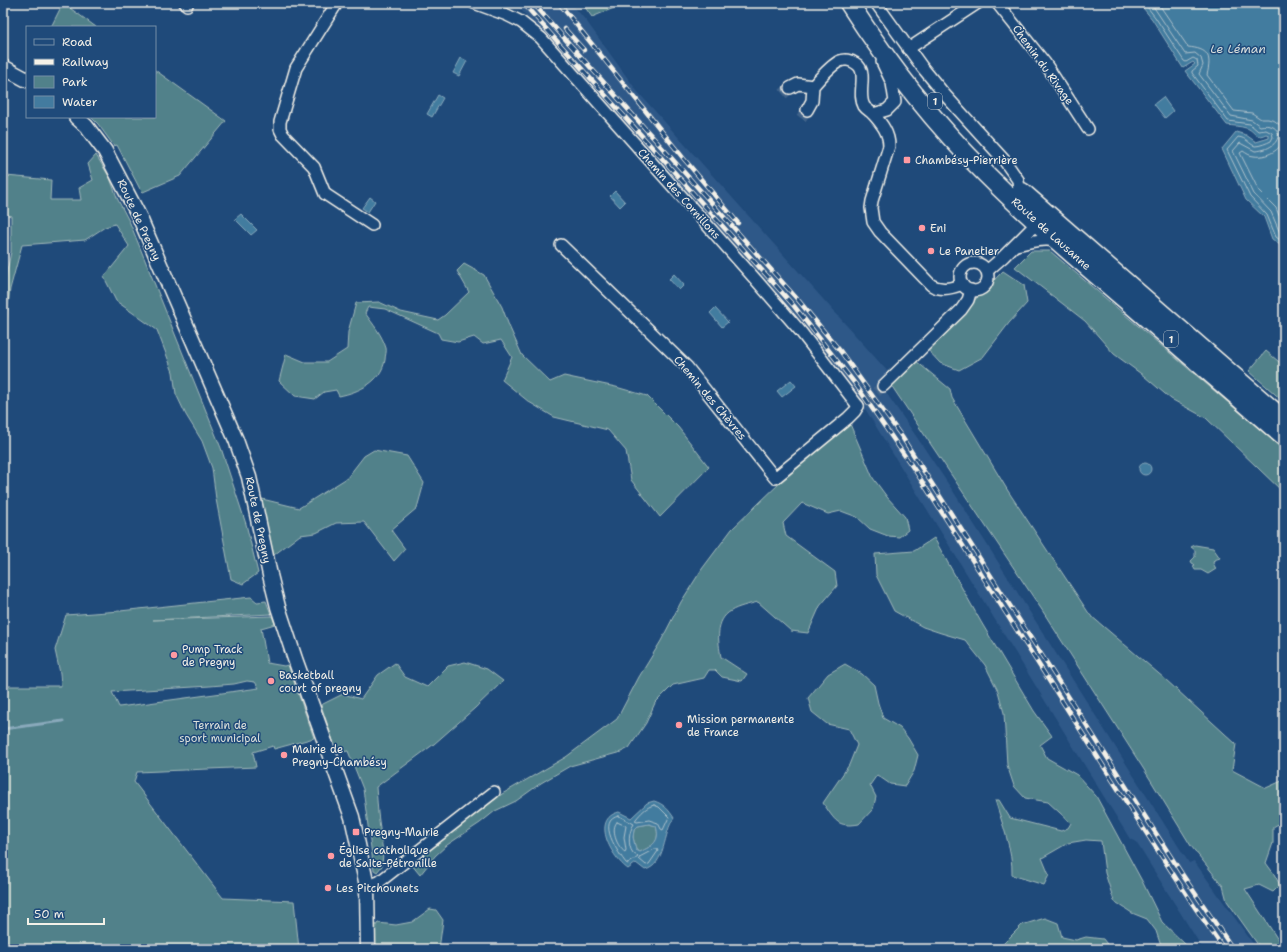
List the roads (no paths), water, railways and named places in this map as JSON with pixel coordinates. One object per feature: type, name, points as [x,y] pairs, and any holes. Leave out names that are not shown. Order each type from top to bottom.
[{"type":"main road","name":"Route de Lausanne","points":[[849,3],[904,82],[985,174],[1041,218],[1284,420]]},
{"type":"main road","name":"Route de Lausanne","points":[[863,3],[897,54],[929,94],[960,130],[1019,190],[1058,241],[1284,437]]},
{"type":"street","points":[[338,3],[296,68],[280,122],[280,129],[283,135],[314,167],[325,194],[372,225]]},
{"type":"street","name":"Chemin des Cornillons","points":[[474,3],[507,15],[520,22],[540,38],[756,280],[861,404]]},
{"type":"street","name":"Route de Lausanne","points":[[876,3],[908,48],[945,95],[1004,160],[1018,180],[1019,190]]},
{"type":"street","points":[[908,48],[978,3]]},
{"type":"street","name":"Chemin du Rivage","points":[[997,3],[1045,64],[1088,129]]},
{"type":"street","points":[[866,29],[892,83],[895,102],[887,110],[873,114]]},
{"type":"street","points":[[807,110],[812,101],[812,86],[841,60],[854,62],[860,67],[862,74],[862,97],[864,105],[885,130],[888,135],[889,146],[872,201],[871,208],[873,222],[880,232],[931,284],[940,289],[967,287],[975,291],[984,287],[988,280],[987,271],[984,266],[979,263],[968,264],[962,270],[960,275],[967,287],[968,300],[961,310],[883,386]]},
{"type":"street","points":[[3,67],[26,79]]},
{"type":"street","points":[[790,88],[798,84],[812,86]]},
{"type":"street","name":"Route de Pregny","points":[[77,118],[93,135],[105,151],[139,216],[236,440],[249,477],[278,607],[350,809],[367,886],[368,949]]},
{"type":"street","points":[[987,271],[1016,245],[1041,218]]},
{"type":"street","points":[[1016,245],[1037,240],[1049,239],[1058,241]]},
{"type":"street","name":"Chemin des Chèvres","points":[[561,245],[687,367],[776,478],[848,418],[861,404]]},
{"type":"street","points":[[367,886],[379,882],[494,792]]},
{"type":"water","name":"Le Léman","points":[[1139,3],[1284,3],[1284,248],[1272,239],[1264,217],[1246,200],[1222,149],[1236,132],[1246,135],[1256,142],[1269,138],[1269,135],[1266,134],[1259,136],[1249,129],[1227,125],[1185,71],[1195,64],[1193,62],[1183,68],[1152,19]]},
{"type":"water","points":[[461,58],[467,61],[459,76],[453,73]]},
{"type":"water","points":[[438,95],[443,98],[432,117],[427,114]]},
{"type":"water","points":[[1163,97],[1173,111],[1165,118],[1154,104]]},
{"type":"water","points":[[615,191],[625,202],[620,207],[610,196]]},
{"type":"water","points":[[370,197],[375,201],[368,212],[362,208]]},
{"type":"water","points":[[241,214],[257,230],[251,235],[235,219]]},
{"type":"water","points":[[674,274],[684,285],[679,290],[669,279]]},
{"type":"water","points":[[715,308],[728,322],[722,327],[710,313]]},
{"type":"water","points":[[791,380],[796,386],[782,397],[777,391]]},
{"type":"water","points":[[1143,463],[1147,463],[1151,469],[1147,475],[1143,475],[1139,471],[1139,467]]},
{"type":"water","points":[[654,801],[661,804],[674,818],[670,824],[661,855],[657,862],[652,867],[645,870],[636,863],[628,869],[622,864],[610,848],[605,830],[606,822],[610,816],[619,812],[631,818],[647,803]],"holes":[[[649,824],[656,826],[657,836],[654,843],[640,852],[636,850],[633,837],[634,830],[638,826]]]},
{"type":"waterway","points":[[3,729],[63,721]]},
{"type":"tunnel","points":[[783,94],[790,88]]},
{"type":"tunnel","points":[[801,118],[807,110]]},
{"type":"tunnel","points":[[864,403],[883,386]]},
{"type":"railway","points":[[523,3],[794,306],[856,385],[916,472],[1134,814],[1224,949]]},
{"type":"railway","points":[[533,3],[799,301],[841,352],[902,437],[1182,874],[1233,949]]},
{"type":"railway","points":[[559,3],[684,159],[738,223]]},
{"type":"railway","points":[[565,29],[584,50]]},
{"type":"place","name":"Chambésy-Pierrière","points":[[907,160]]},
{"type":"place","name":"Eni","points":[[922,228]]},
{"type":"place","name":"Le Panetier","points":[[931,251]]},
{"type":"place","name":"Pump Track de Pregny","points":[[174,655]]},
{"type":"place","name":"Basketball court of pregny","points":[[271,681]]},
{"type":"place","name":"Mission permanente de France","points":[[679,725]]},
{"type":"place","name":"Mairie de Pregny-Chambésy","points":[[284,755]]},
{"type":"place","name":"Pregny-Mairie","points":[[356,832]]},
{"type":"place","name":"Église catholique de Saite-Pétronille","points":[[331,856]]},
{"type":"place","name":"Les Pitchounets","points":[[328,888]]},
{"type":"park label","name":"Terrain de sport municipal","points":[[220,731]]}]
